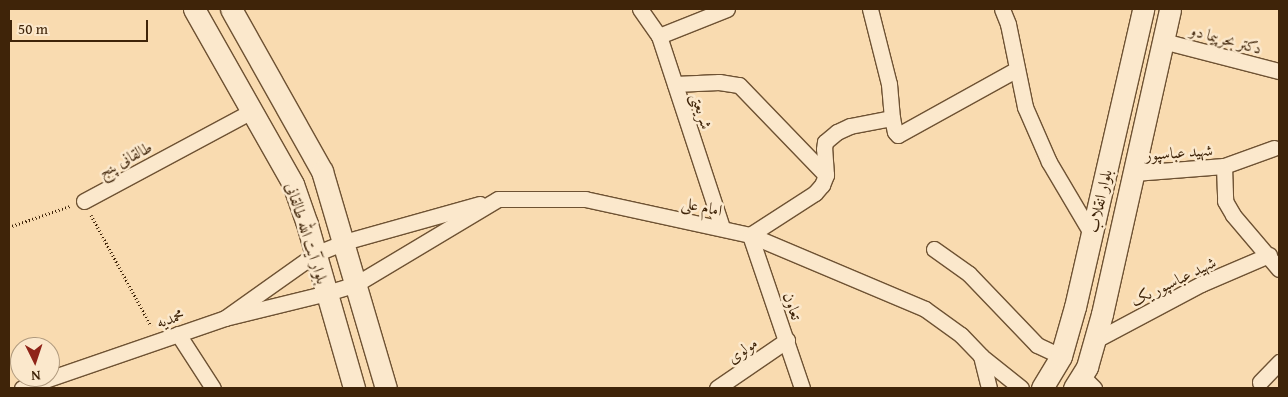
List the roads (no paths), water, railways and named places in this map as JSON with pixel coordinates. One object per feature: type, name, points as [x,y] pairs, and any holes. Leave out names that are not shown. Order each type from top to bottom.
[{"type":"main road","name":"بلوار آیت الله طالقانی","points":[[194,9],[293,184],[354,388]]},
{"type":"main road","name":"بلوار آیت الله طالقانی","points":[[231,9],[322,171],[386,388]]},
{"type":"main road","name":"بلوار انقلاب","points":[[1042,388],[1061,356],[1092,233],[1143,9]]},
{"type":"main road","name":"بلوار انقلاب","points":[[1083,384],[1134,173],[1170,9]]},
{"type":"street","name":"شریعتی","points":[[640,9],[659,36],[722,228]]},
{"type":"street","points":[[659,36],[727,9]]},
{"type":"street","points":[[870,9],[889,84],[895,132],[901,134],[1017,68]]},
{"type":"street","points":[[1002,9],[1008,24],[1025,107],[1049,162],[1092,233]]},
{"type":"street","name":"دکتر بحرپیما دو","points":[[1163,41],[1279,71]]},
{"type":"street","points":[[675,84],[719,82],[738,85],[826,175]]},
{"type":"street","name":"طالقانی پنج","points":[[84,201],[252,111]]},
{"type":"street","points":[[750,235],[815,193],[822,185],[826,175],[825,142],[836,132],[850,126],[892,118]]},
{"type":"street","points":[[1224,166],[1274,148]]},
{"type":"street","name":"شهید عباسپور","points":[[1134,173],[1224,166],[1225,201],[1233,215],[1279,269]]},
{"type":"street","name":"امام علی","points":[[344,242],[498,199],[586,199],[722,228],[750,235],[925,309],[961,335],[981,356],[1021,388]]},
{"type":"street","points":[[225,318],[356,284],[498,199]]},
{"type":"street","name":"تعاون","points":[[750,235],[802,388]]},
{"type":"street","name":"محمدیه","points":[[60,377],[225,318],[315,254],[344,242]]},
{"type":"street","points":[[934,249],[969,274],[1037,344],[1061,356]]},
{"type":"street","name":"شهید عباسپور یک","points":[[1094,340],[1201,284],[1269,255]]},
{"type":"street","points":[[178,334],[212,388]]},
{"type":"street","name":"مولوی","points":[[717,388],[787,340]]},
{"type":"street","points":[[981,356],[989,388]]},
{"type":"street","points":[[1260,382],[1279,362]]}]
